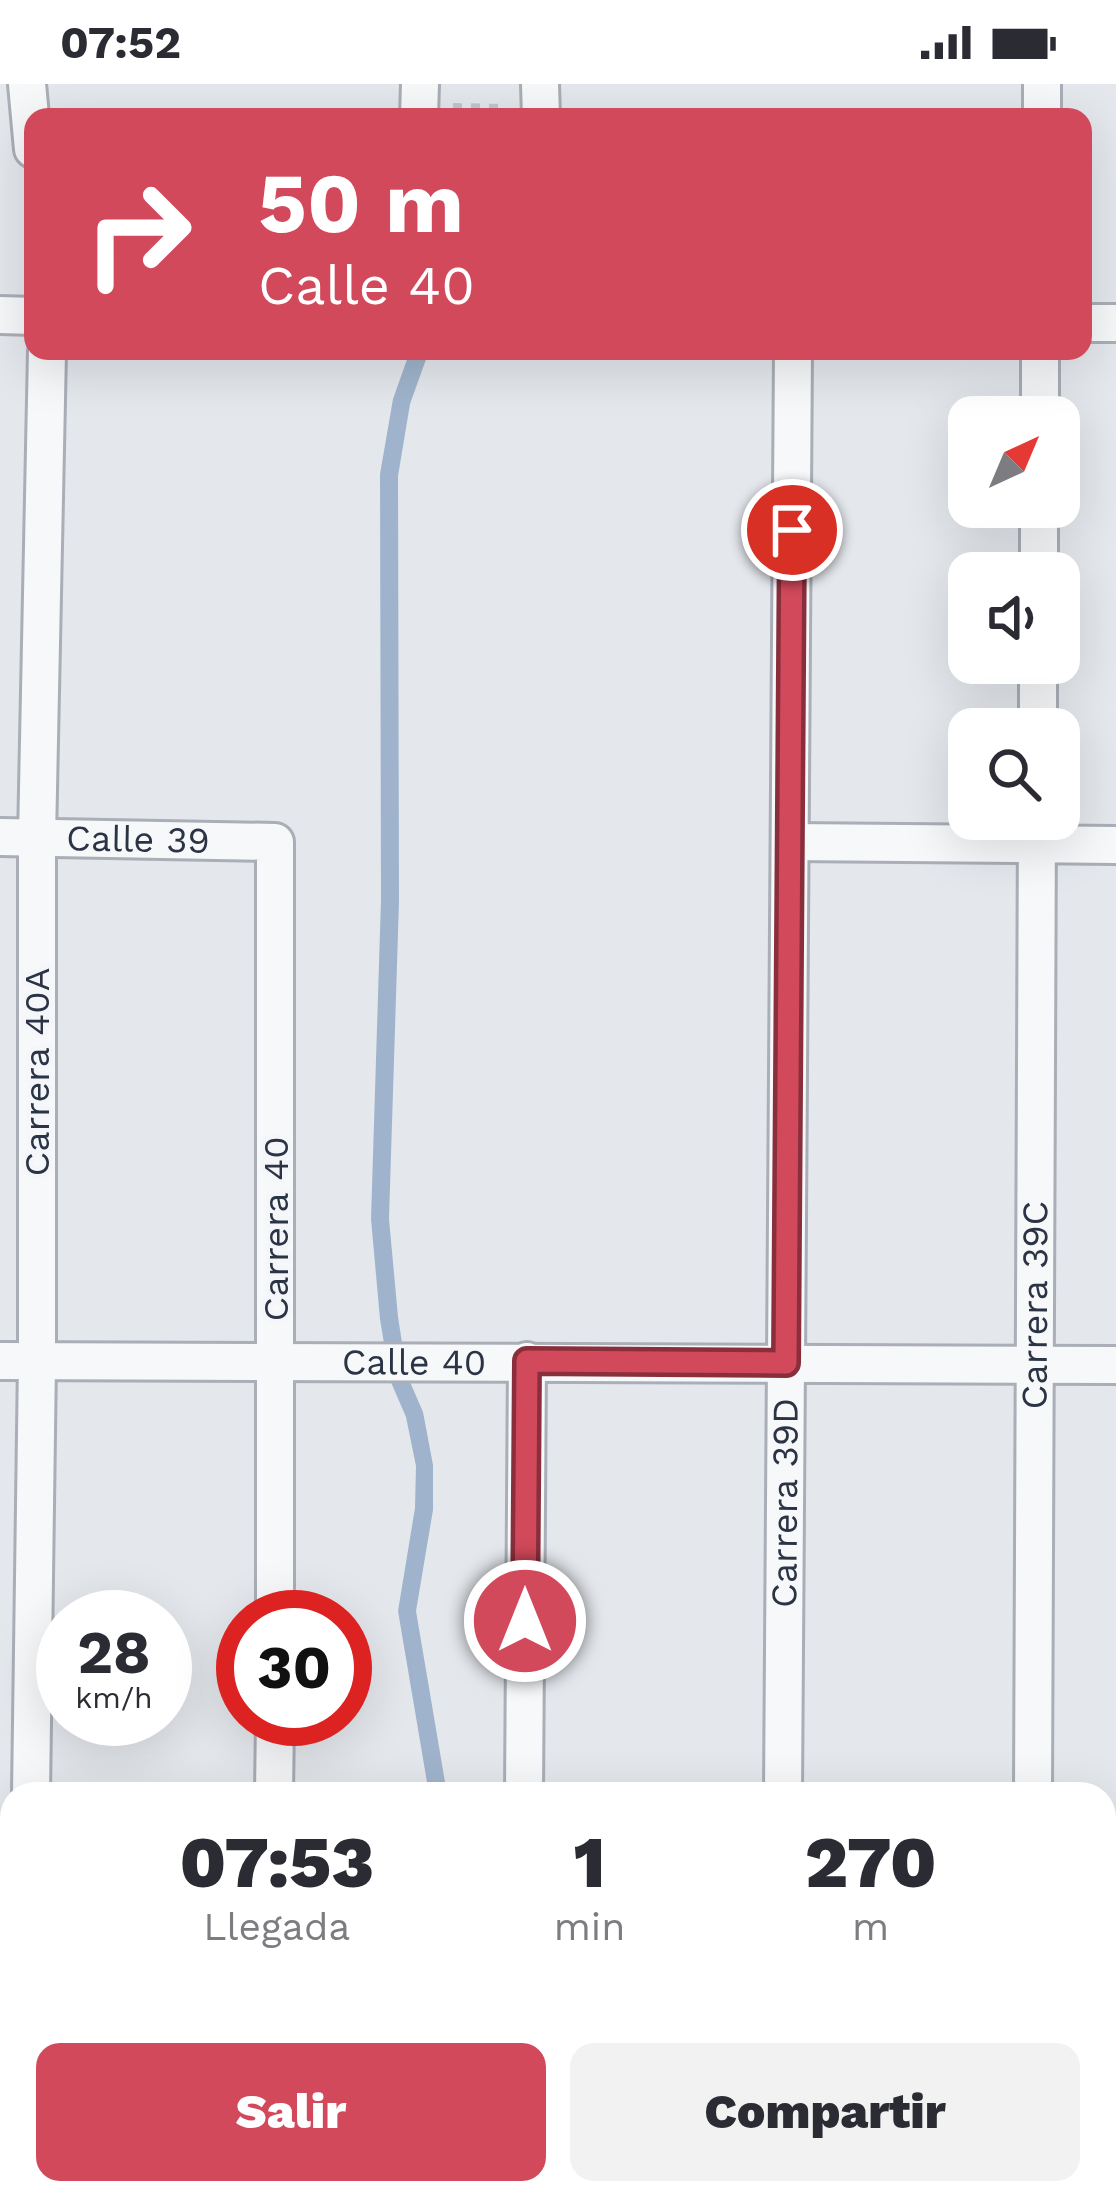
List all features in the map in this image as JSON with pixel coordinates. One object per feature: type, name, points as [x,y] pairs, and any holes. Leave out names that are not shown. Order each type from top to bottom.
[{"type":"street","name":"Carrera 40A","points":[[31,1782],[38,1361],[37,838],[47,360]]},
{"type":"street","name":"Carrera 39D","points":[[784,1782],[793,360]]},
{"type":"street","points":[[1040,360],[1040,396]]},
{"type":"street","points":[[790,842],[948,836]]},
{"type":"street","name":"Calle 39","points":[[0,838],[275,842]]},
{"type":"street","points":[[1080,839],[1116,845]]},
{"type":"street","name":"Carrera 39C","points":[[1034,1782],[1037,840]]},
{"type":"street","name":"Carrera 40","points":[[275,842],[275,1590]]},
{"type":"street","name":"Calle 40","points":[[0,1360],[1116,1365]]},
{"type":"street","points":[[524,1782],[527,1361]]},
{"type":"street","points":[[274,1782],[275,1746]]},
{"type":"path","points":[[426,102],[485,108]]},
{"type":"water","points":[[407,360],[426,360],[410,404],[398,476],[399,901],[389,1219],[407,1375],[423,1412],[433,1465],[433,1510],[416,1611],[445,1782],[427,1782],[398,1611],[415,1508],[416,1466],[406,1417],[390,1380],[371,1219],[381,900],[380,474],[393,399]]},
{"type":"route","points":[[525,1621],[527,1361],[786,1363],[792,530]]}]
